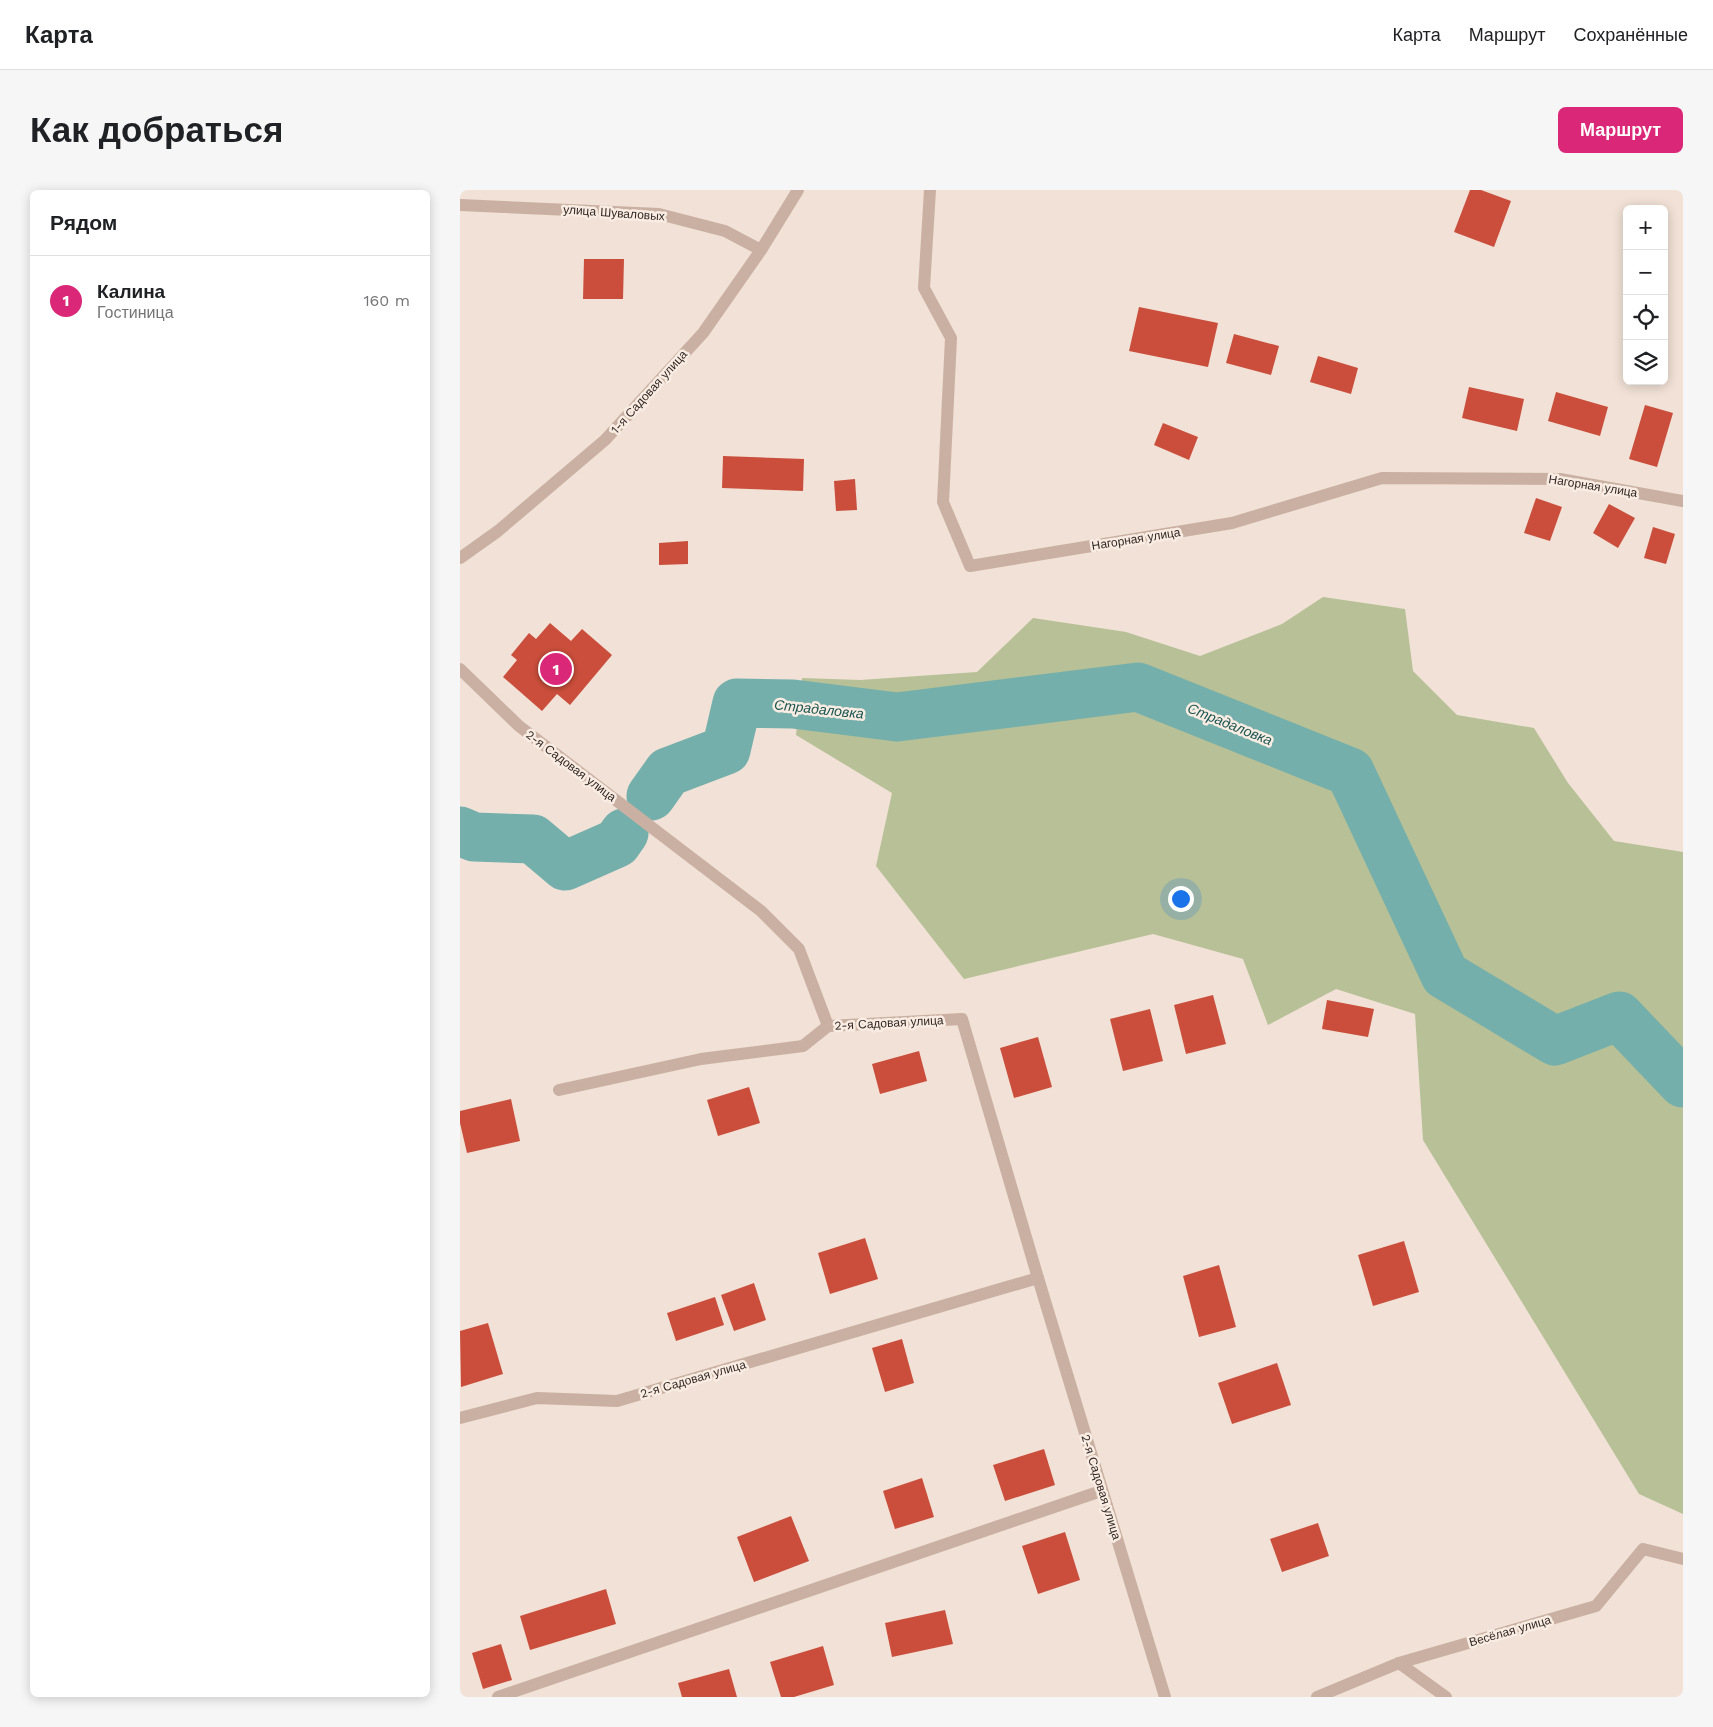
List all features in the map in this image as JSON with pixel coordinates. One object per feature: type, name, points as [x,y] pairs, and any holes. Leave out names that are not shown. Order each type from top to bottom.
[{"type":"street","name":"1-я Садовая улица","points":[[460,558],[498,531],[605,440],[703,333],[761,250],[798,190]]},
{"type":"street","name":"Нагорная улица","points":[[930,190],[924,288],[950,338],[943,502],[970,566],[1232,523],[1382,478],[1560,479],[1683,501]]},
{"type":"street","name":"улица Шуваловых","points":[[460,204],[659,214],[725,231],[761,250]]},
{"type":"street","name":"2-я Садовая улица","points":[[460,669],[519,726],[761,910],[798,949],[828,1026],[962,1019],[1101,1491],[1165,1697]]},
{"type":"street","points":[[559,1090],[701,1059],[802,1046],[828,1026]]},
{"type":"street","name":"2-я Садовая улица","points":[[460,1418],[537,1398],[617,1401],[1038,1278]]},
{"type":"street","points":[[498,1697],[1101,1491]]},
{"type":"street","name":"Весёлая улица","points":[[1317,1697],[1399,1663],[1596,1606],[1643,1549],[1683,1559]]},
{"type":"street","points":[[1399,1663],[1446,1697]]},
{"type":"green space","points":[[1323,597],[1405,609],[1413,671],[1457,715],[1534,728],[1568,783],[1614,841],[1683,852],[1683,1514],[1639,1494],[1423,1140],[1415,1014],[1336,989],[1268,1025],[1243,959],[1153,934],[964,979],[876,866],[892,793],[796,735],[802,678],[860,680],[977,672],[1033,618],[1126,632],[1200,656],[1282,624]]},
{"type":"building","points":[[1470,190],[1481,190],[1511,201],[1494,247],[1454,232]]},
{"type":"building","points":[[584,259],[624,259],[623,299],[583,299]]},
{"type":"building","points":[[1139,307],[1218,323],[1208,367],[1129,351]]},
{"type":"building","points":[[1234,334],[1279,346],[1271,375],[1226,363]]},
{"type":"building","points":[[1318,356],[1358,368],[1351,394],[1310,382]]},
{"type":"building","points":[[1469,387],[1524,399],[1517,431],[1462,418]]},
{"type":"building","points":[[1556,392],[1608,407],[1600,436],[1548,421]]},
{"type":"building","points":[[1645,405],[1673,413],[1657,467],[1629,459]]},
{"type":"building","points":[[1163,423],[1198,437],[1189,460],[1154,445]]},
{"type":"building","points":[[723,456],[804,459],[803,491],[722,488]]},
{"type":"building","points":[[855,479],[857,510],[836,511],[834,481]]},
{"type":"building","points":[[1536,498],[1562,507],[1550,541],[1524,533]]},
{"type":"building","points":[[1609,504],[1635,518],[1618,548],[1593,533]]},
{"type":"building","points":[[1653,527],[1675,534],[1666,564],[1644,558]]},
{"type":"building","points":[[688,541],[688,564],[659,565],[659,543]]},
{"type":"building","points":[[550,623],[571,641],[582,629],[612,655],[570,705],[557,694],[542,711],[503,677],[517,660],[511,655],[529,633],[536,639]]},
{"type":"building","points":[[1213,995],[1226,1044],[1186,1054],[1174,1005]]},
{"type":"building","points":[[1327,1000],[1374,1009],[1368,1037],[1322,1029]]},
{"type":"building","points":[[1150,1009],[1163,1061],[1123,1071],[1110,1019]]},
{"type":"building","points":[[1038,1037],[1052,1087],[1014,1098],[1000,1048]]},
{"type":"building","points":[[919,1051],[927,1081],[880,1094],[872,1064]]},
{"type":"building","points":[[749,1087],[760,1123],[718,1136],[707,1100]]},
{"type":"building","points":[[511,1099],[520,1141],[467,1153],[460,1123],[460,1111]]},
{"type":"building","points":[[865,1238],[878,1279],[830,1294],[818,1253]]},
{"type":"building","points":[[1404,1241],[1419,1292],[1373,1306],[1358,1255]]},
{"type":"building","points":[[1219,1265],[1236,1327],[1199,1337],[1183,1276]]},
{"type":"building","points":[[754,1283],[766,1320],[734,1331],[721,1295]]},
{"type":"building","points":[[715,1297],[724,1325],[676,1341],[667,1313]]},
{"type":"building","points":[[488,1323],[503,1374],[461,1387],[460,1331]]},
{"type":"building","points":[[902,1339],[914,1383],[885,1392],[872,1348]]},
{"type":"building","points":[[1277,1363],[1291,1405],[1232,1424],[1218,1383]]},
{"type":"building","points":[[1044,1449],[1055,1485],[1005,1501],[993,1465]]},
{"type":"building","points":[[922,1478],[934,1517],[895,1529],[883,1491]]},
{"type":"building","points":[[791,1516],[809,1561],[754,1582],[737,1537]]},
{"type":"building","points":[[1318,1523],[1329,1556],[1282,1572],[1270,1539]]},
{"type":"building","points":[[1065,1532],[1080,1580],[1038,1594],[1022,1546]]},
{"type":"building","points":[[606,1589],[616,1624],[530,1650],[520,1616]]},
{"type":"building","points":[[945,1610],[953,1644],[892,1657],[885,1623]]},
{"type":"building","points":[[501,1644],[512,1680],[483,1689],[472,1653]]},
{"type":"building","points":[[823,1646],[834,1685],[794,1697],[781,1697],[770,1662]]},
{"type":"building","points":[[729,1669],[737,1697],[682,1697],[678,1683]]},
{"type":"waterway","name":"Страдаловка","points":[[651,796],[668,772],[726,750],[737,703],[793,704],[897,717],[1138,687],[1350,772],[1445,975],[1555,1041],[1619,1016],[1683,1083]]},
{"type":"waterway","name":"Страдаловка","points":[[460,831],[474,837],[533,839],[565,866],[617,843],[624,833]]},
{"type":"place","name":"Калина","points":[[556,669]]}]
